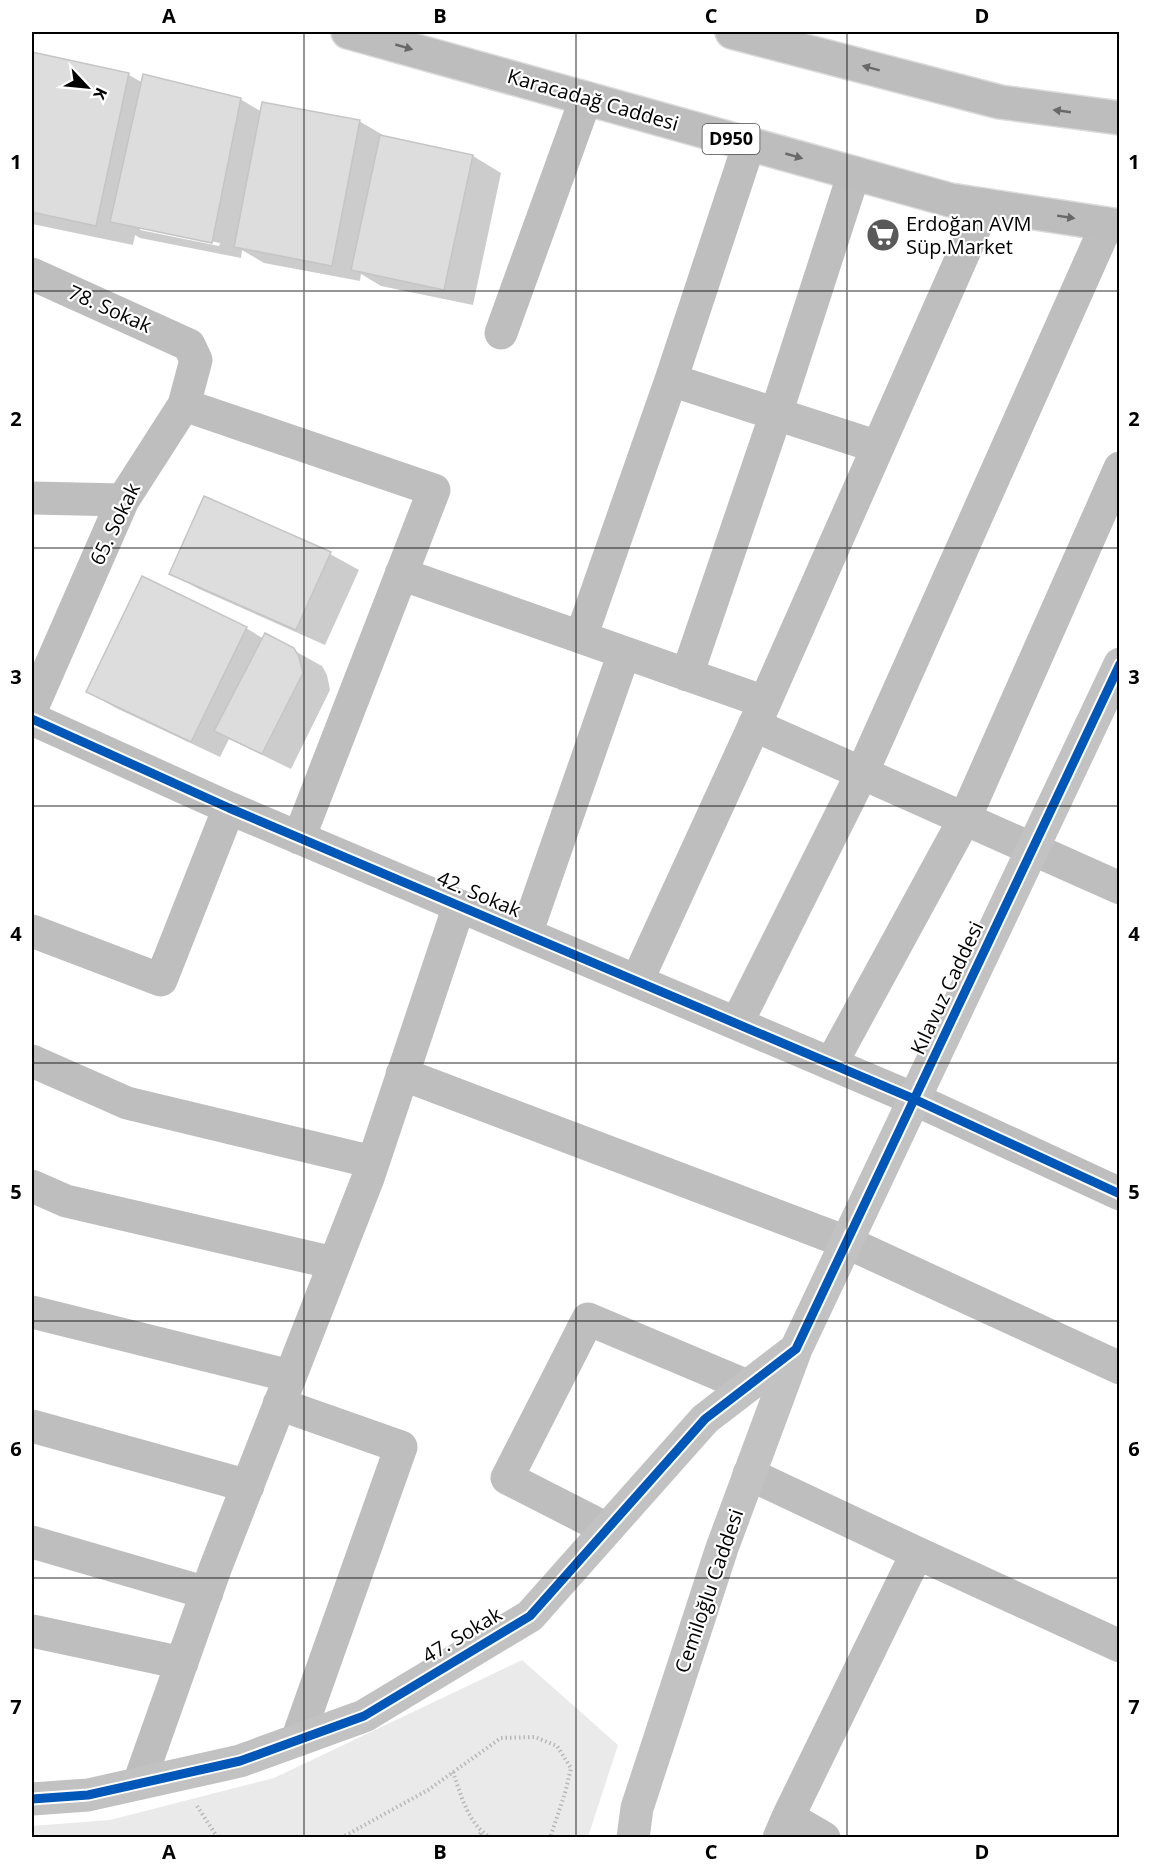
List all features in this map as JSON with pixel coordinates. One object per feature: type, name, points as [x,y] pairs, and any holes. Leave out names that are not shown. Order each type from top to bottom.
[{"type":"highway","name":"Karacadağ Caddesi","points":[[348,32],[950,200],[1113,225]]},
{"type":"highway","points":[[732,32],[1000,102],[1119,118]]},
{"type":"street","points":[[501,333],[586,98]]},
{"type":"street","points":[[581,637],[671,380],[749,144]]},
{"type":"street","points":[[687,675],[776,414],[854,173]]},
{"type":"street","points":[[637,981],[760,714],[985,205]]},
{"type":"street","points":[[737,1023],[862,772],[1113,225]]},
{"type":"street","name":"78. Sokak","points":[[32,274],[189,345]]},
{"type":"street","name":"65. Sokak","points":[[32,708],[123,500],[184,405],[196,360],[189,345]]},
{"type":"street","points":[[671,380],[878,447]]},
{"type":"street","points":[[184,405],[434,490],[299,838]]},
{"type":"street","points":[[831,1064],[965,818],[1119,468]]},
{"type":"street","points":[[32,498],[123,500]]},
{"type":"street","points":[[401,574],[687,675],[862,772],[1119,888]]},
{"type":"street","points":[[526,934],[624,652]]},
{"type":"street","name":"Kılavuz Caddesi","points":[[801,1338],[1119,664]]},
{"type":"street","name":"42. Sokak","points":[[32,719],[229,808],[914,1099],[1119,1194]]},
{"type":"street","points":[[32,931],[161,980],[229,808]]},
{"type":"street","points":[[139,1784],[207,1593],[373,1162],[459,906]]},
{"type":"street","points":[[32,1062],[127,1103],[373,1162]]},
{"type":"street","points":[[402,1074],[846,1242],[1119,1368]]},
{"type":"street","points":[[32,1185],[66,1201],[334,1263]]},
{"type":"street","points":[[32,1312],[285,1390],[401,1447],[297,1740]]},
{"type":"street","points":[[607,1529],[507,1478],[588,1319],[747,1386]]},
{"type":"street","name":"47. Sokak","points":[[32,1799],[88,1795],[240,1761],[364,1716],[530,1616],[705,1419],[747,1386],[801,1338]]},
{"type":"street","name":"Cemiloğlu Caddesi","points":[[633,1838],[637,1808],[722,1548],[801,1338]]},
{"type":"street","points":[[32,1425],[248,1486]]},
{"type":"street","points":[[749,1474],[1119,1646]]},
{"type":"street","points":[[32,1542],[207,1593]]},
{"type":"street","points":[[824,1838],[783,1827],[917,1553]]},
{"type":"street","points":[[32,1631],[182,1664]]},
{"type":"path","points":[[341,1838],[428,1790],[501,1737],[534,1737],[557,1746],[571,1768],[550,1838]]},
{"type":"path","points":[[453,1772],[462,1800],[481,1833],[492,1838]]},
{"type":"path","points":[[477,1838],[481,1833]]},
{"type":"shaded area","points":[[522,1660],[618,1745],[588,1837],[32,1837],[32,1826],[110,1820],[274,1778]]},
{"type":"building","points":[[32,52],[129,73],[96,226],[32,212]]},
{"type":"building","points":[[143,74],[241,98],[212,243],[110,222]]},
{"type":"building","points":[[262,102],[360,120],[332,266],[234,247]]},
{"type":"building","points":[[380,135],[473,155],[444,290],[351,270]]},
{"type":"building","points":[[204,496],[331,552],[296,630],[169,574]]},
{"type":"building","points":[[142,576],[247,627],[191,742],[86,692]]},
{"type":"building","points":[[265,633],[294,648],[303,673],[262,754],[214,731]]},
{"type":"cycle path","points":[[32,1799],[88,1795],[240,1761],[364,1716],[530,1616],[705,1419],[796,1349],[1120,664]]},
{"type":"cycle path","points":[[32,719],[229,808],[914,1099],[1120,1194]]},
{"type":"place","name":"Erdoğan AVM Süp.Market","points":[[883,235]]}]
